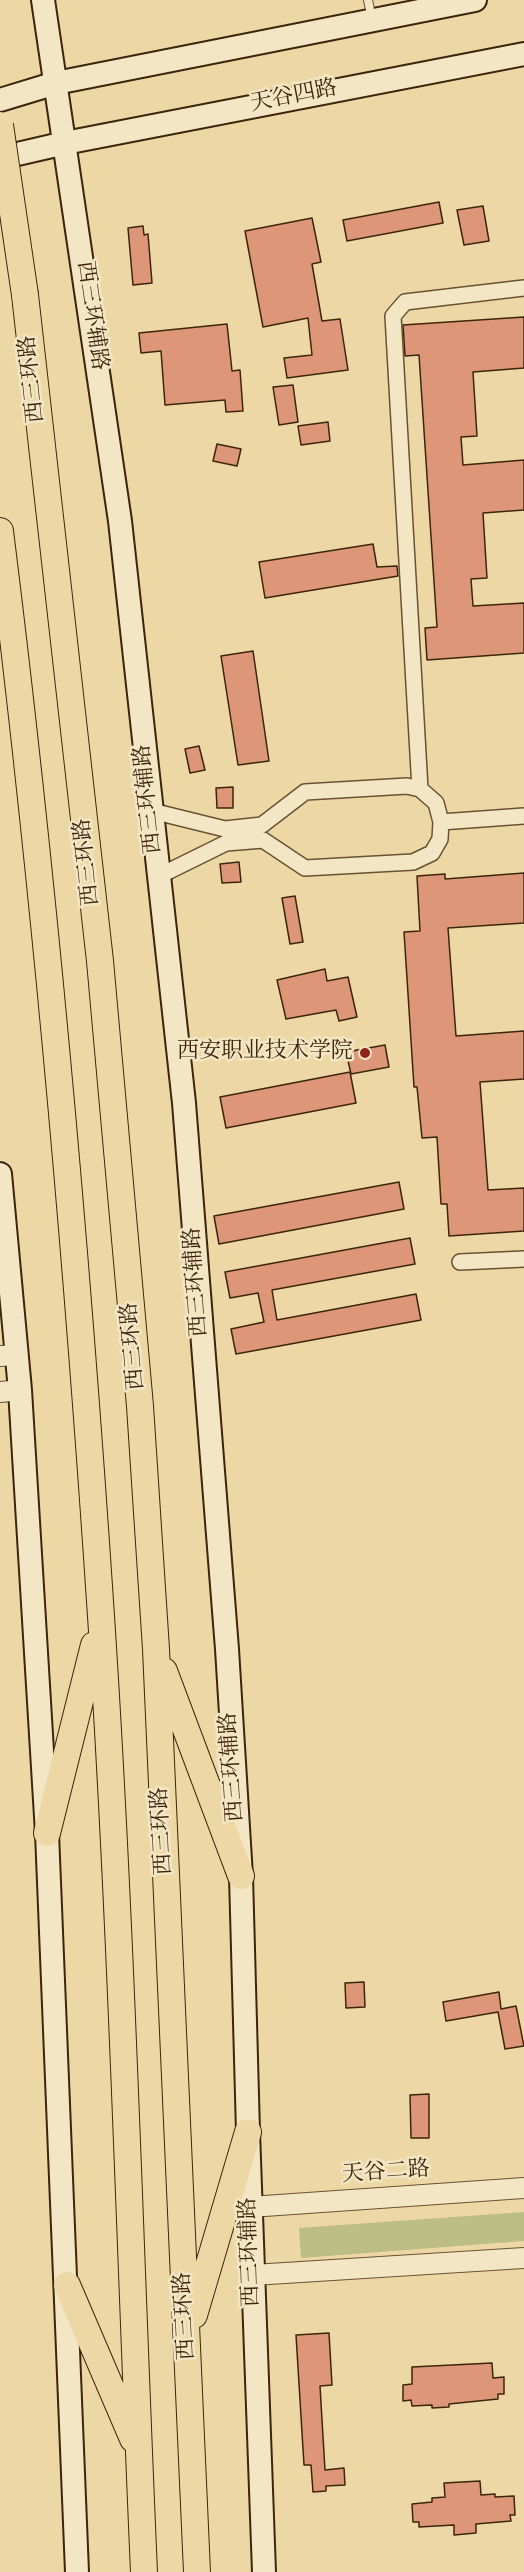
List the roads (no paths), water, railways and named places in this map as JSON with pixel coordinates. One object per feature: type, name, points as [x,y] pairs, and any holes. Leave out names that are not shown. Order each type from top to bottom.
[{"type":"highway","name":"西三环路","points":[[0,125],[25,295],[100,961],[140,1406],[156,1649],[197,2572]]},
{"type":"highway","points":[[0,531],[22,706],[70,1206],[101,1618],[126,2109],[144,2572]]},
{"type":"highway","points":[[47,1833],[101,1618]]},
{"type":"highway","points":[[156,1649],[241,1876]]},
{"type":"highway","points":[[188,2336],[248,2132]]},
{"type":"highway","points":[[67,2285],[139,2452]]},
{"type":"main road","name":"西三环辅路","points":[[43,0],[120,521],[184,1103],[227,1649],[241,1876],[250,2207],[264,2572]]},
{"type":"main road","points":[[0,99],[56,83],[370,10],[475,0]]},
{"type":"main road","name":"天谷四路","points":[[0,158],[64,143],[524,54]]},
{"type":"main road","points":[[0,1174],[10,1391],[47,1833],[77,2572]]},
{"type":"street","points":[[420,789],[393,316],[405,302],[524,288]]},
{"type":"street","points":[[152,811],[225,829],[262,825],[305,792],[407,786],[420,789],[436,803],[441,822],[440,839],[432,853],[413,862],[306,868],[263,840],[226,843],[159,876]]},
{"type":"street","points":[[441,822],[524,816]]},
{"type":"street","points":[[460,1262],[524,1259]]},
{"type":"street","name":"天谷二路","points":[[250,2207],[524,2188]]},
{"type":"street","points":[[253,2275],[524,2258]]},
{"type":"place","name":"西安职业技术学院","points":[[365,1053]]}]
